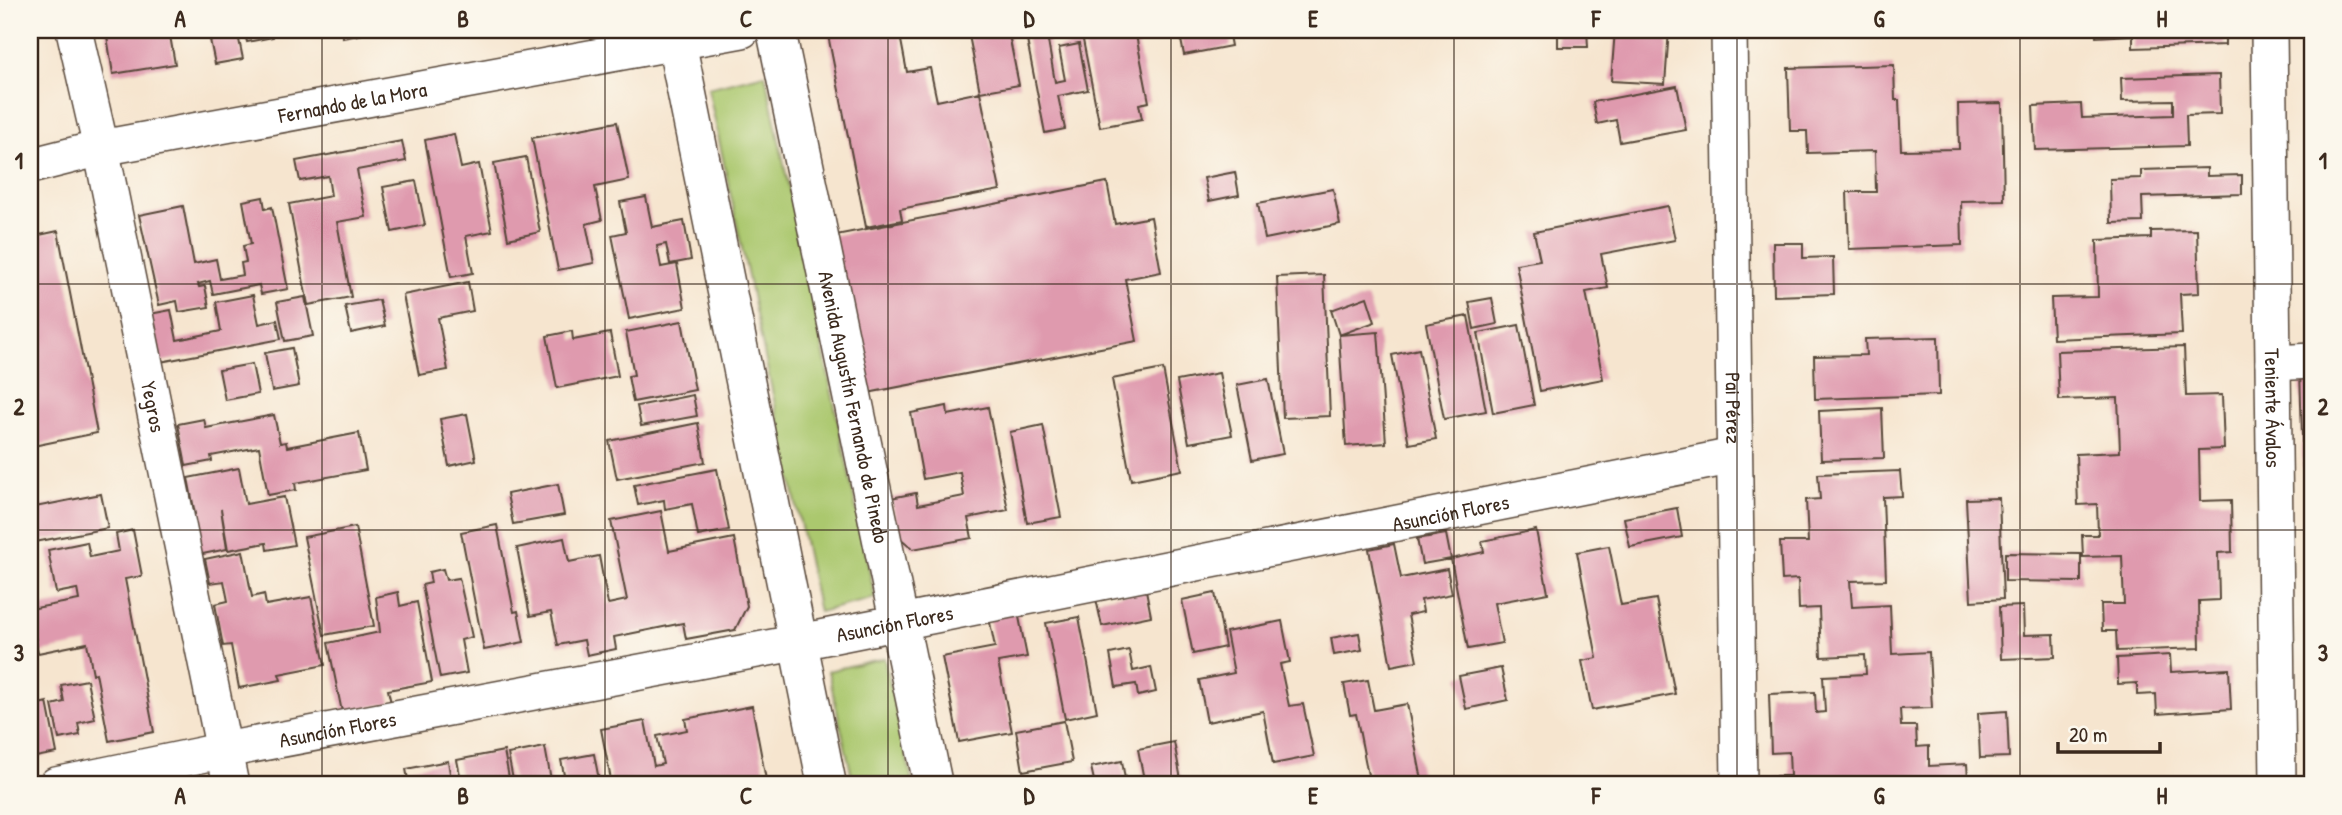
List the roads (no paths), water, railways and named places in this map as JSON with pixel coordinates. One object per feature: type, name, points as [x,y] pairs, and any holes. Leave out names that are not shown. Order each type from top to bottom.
[{"type":"highway","name":"Avenida Augustín Fernando de Pinedo","points":[[776,30],[933,785]]},
{"type":"highway","points":[[676,36],[828,785]]},
{"type":"street","name":"Yegros","points":[[74,30],[101,148],[231,785]]},
{"type":"street","name":"Fernando de la Mora","points":[[30,166],[101,148],[676,36],[742,30]]},
{"type":"street","name":"Pai Pérez","points":[[1729,30],[1739,785]]},
{"type":"street","name":"Teniente Ávalos","points":[[2269,30],[2278,785]]},
{"type":"street","points":[[2273,363],[2312,361]]},
{"type":"street","name":"Asunción Flores","points":[[56,785],[225,750],[800,642],[1734,456]]}]
